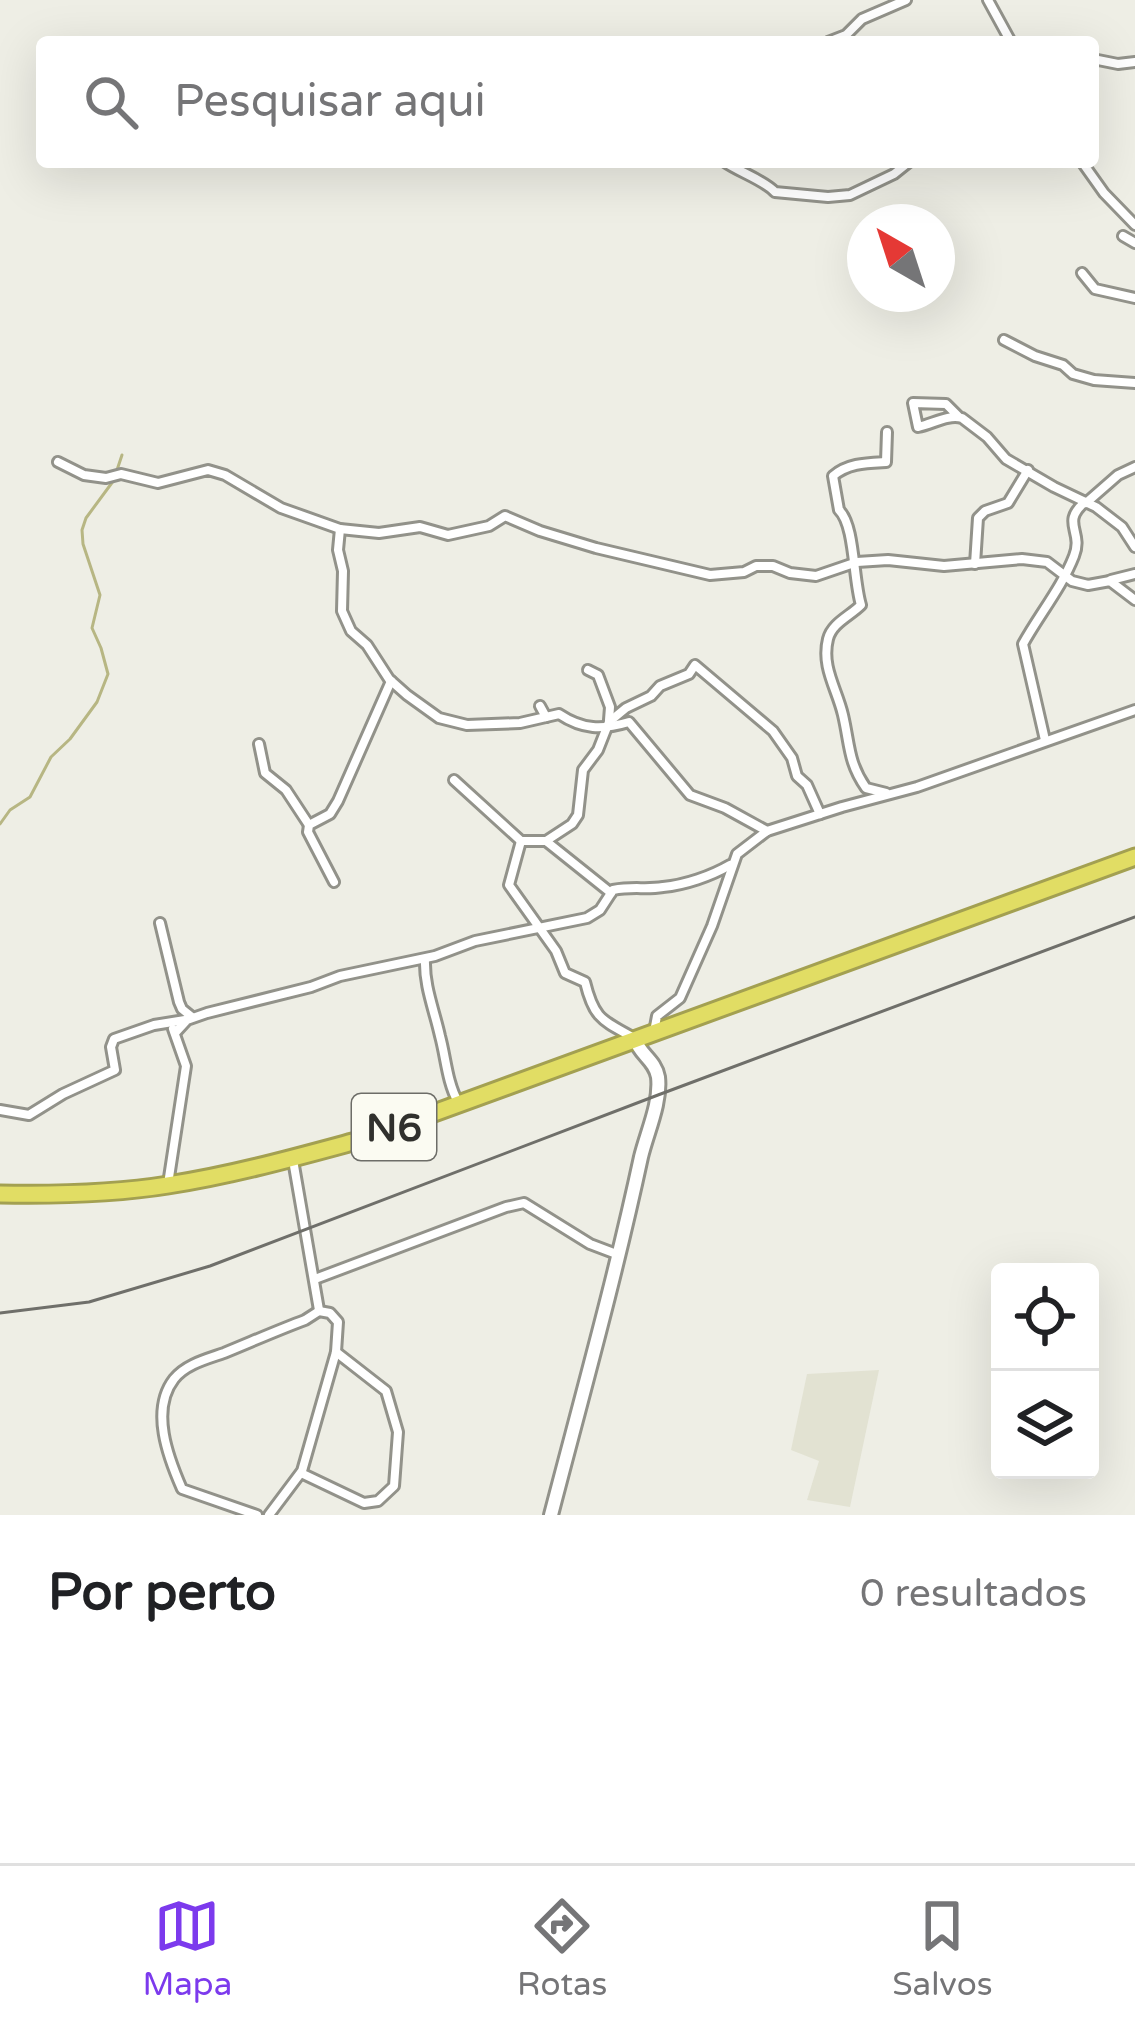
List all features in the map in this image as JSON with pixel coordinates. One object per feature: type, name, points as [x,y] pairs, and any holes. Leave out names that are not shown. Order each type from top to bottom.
[{"type":"highway","name":"N6","points":[[0,1194],[88,1193],[168,1185],[360,1140],[1135,856]]},
{"type":"highway","name":"N6","points":[[772,991],[872,963],[1135,867]]},
{"type":"street","points":[[843,36],[862,19],[906,0]]},
{"type":"street","points":[[988,0],[1008,36]]},
{"type":"street","points":[[1099,60],[1135,62]]},
{"type":"street","points":[[735,168],[775,192],[829,197],[873,186],[902,168]]},
{"type":"street","points":[[1086,168],[1135,226]]},
{"type":"street","points":[[1123,236],[1135,243]]},
{"type":"street","points":[[1082,273],[1095,289],[1135,298]]},
{"type":"street","points":[[1004,340],[1063,364],[1073,374],[1135,383]]},
{"type":"street","points":[[959,417],[919,427],[913,403],[946,404],[987,437],[1002,456],[1122,527],[1135,547]]},
{"type":"street","points":[[887,432],[886,463],[857,465],[833,476],[838,510],[849,526],[861,605],[834,626],[826,659],[853,769],[866,788],[890,794]]},
{"type":"street","points":[[58,462],[84,476],[121,474],[158,484],[208,470],[281,508],[340,529],[379,533],[420,527],[448,535],[489,526],[506,516],[596,548],[710,575],[756,566],[816,576],[853,563],[888,560],[944,566],[1022,559],[1047,562],[1072,581],[1088,585],[1135,574]]},
{"type":"street","points":[[1045,740],[1023,644],[1074,555],[1073,512],[1135,466]]},
{"type":"street","points":[[975,565],[978,518],[1008,503],[1028,470]]},
{"type":"street","points":[[340,529],[342,611],[351,631],[367,645],[391,681],[439,718],[494,725],[559,714],[574,724],[629,722],[690,795],[767,831]]},
{"type":"street","points":[[1110,580],[1135,599]]},
{"type":"street","points":[[607,726],[660,686],[689,674],[694,665],[772,731],[792,758],[820,814]]},
{"type":"street","points":[[454,780],[521,841],[546,841],[572,824],[578,815],[583,770],[598,750],[610,707],[598,676],[587,670]]},
{"type":"street","points":[[308,825],[330,814],[391,681]]},
{"type":"street","points":[[540,706],[546,717]]},
{"type":"street","points":[[654,1034],[657,1016],[680,998],[699,959],[737,854],[767,831],[1135,710]]},
{"type":"street","points":[[259,744],[265,773],[286,790],[334,882]]},
{"type":"street","points":[[521,841],[509,885],[556,951],[565,973],[585,982],[592,1010],[635,1039],[639,1052],[655,1066],[658,1095],[551,1515]]},
{"type":"street","points":[[546,841],[611,893]]},
{"type":"street","points":[[0,1110],[29,1114],[115,1070],[114,1039],[154,1025],[425,958],[475,940],[586,918],[600,910],[613,890],[662,888],[731,865]]},
{"type":"street","points":[[160,923],[178,1002],[190,1019]]},
{"type":"street","points":[[425,958],[428,992],[458,1104]]},
{"type":"street","points":[[175,1033],[190,1019]]},
{"type":"street","points":[[167,1024],[186,1066],[168,1185]]},
{"type":"street","points":[[293,1158],[320,1311]]},
{"type":"street","points":[[315,1279],[524,1203],[590,1244],[620,1255]]},
{"type":"street","points":[[257,1515],[182,1489],[170,1462],[164,1400],[175,1377],[196,1363],[320,1311],[330,1313],[338,1322],[336,1352],[301,1473],[269,1515]]},
{"type":"street","points":[[301,1473],[364,1502],[378,1501],[394,1486],[398,1432],[386,1391],[336,1352]]},
{"type":"shaded area","points":[[879,1370],[850,1507],[807,1500],[819,1461],[791,1450],[807,1374]]},
{"type":"waterway","points":[[117,470],[122,455]]},
{"type":"waterway","points":[[0,824],[10,810],[30,797],[51,757],[97,702],[108,674],[92,628],[100,595],[82,530],[114,480]]},
{"type":"railway","points":[[0,1313],[89,1302],[210,1266],[1135,917]]}]
